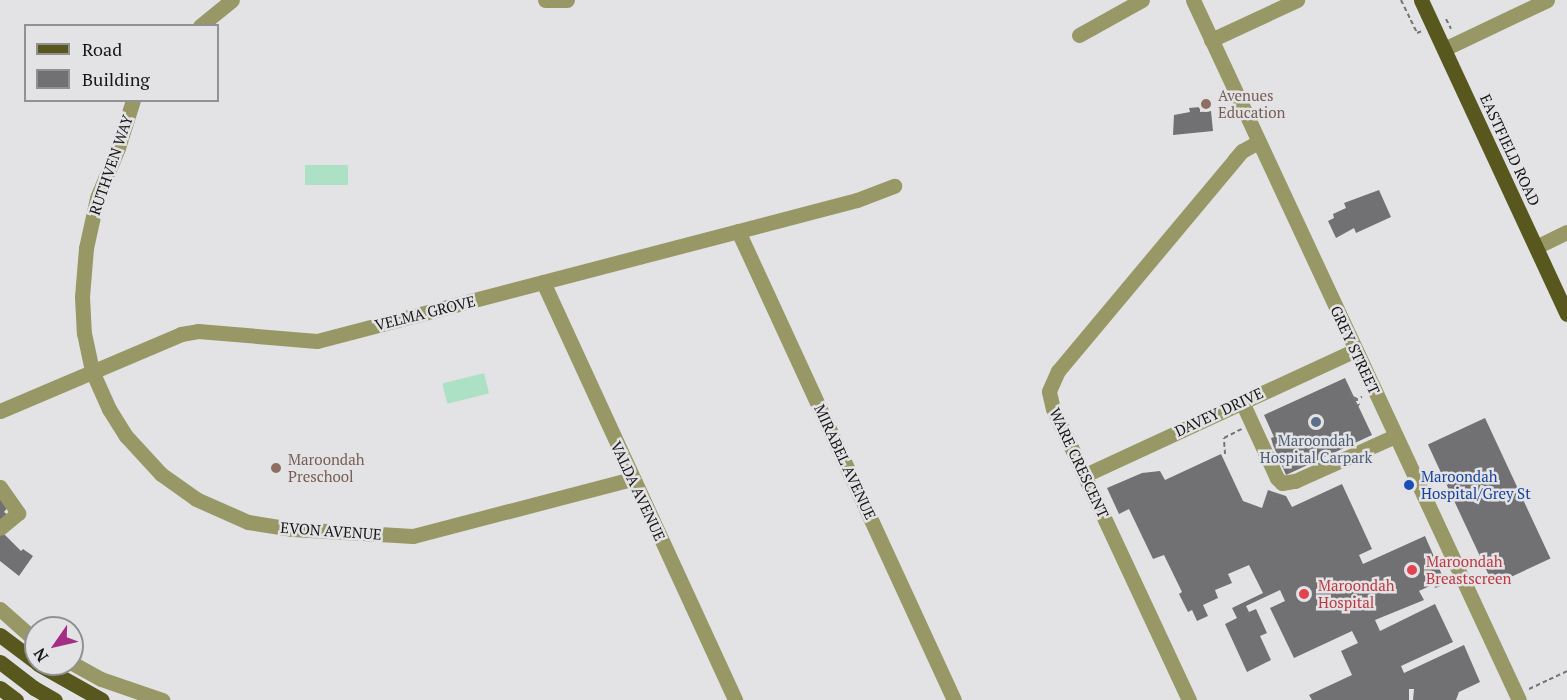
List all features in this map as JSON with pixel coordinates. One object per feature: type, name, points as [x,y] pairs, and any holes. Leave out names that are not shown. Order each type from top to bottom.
[{"type":"main road","name":"EASTFIELD ROAD","points":[[1421,0],[1567,314]]},
{"type":"main road","points":[[0,635],[24,653]]},
{"type":"main road","points":[[0,662],[34,688],[55,700]]},
{"type":"main road","points":[[60,676],[102,700]]},
{"type":"main road","points":[[0,688],[16,700]]},
{"type":"street","points":[[202,24],[232,0]]},
{"type":"street","points":[[545,0],[567,0]]},
{"type":"street","points":[[1079,35],[1142,0]]},
{"type":"street","name":"GREY STREET","points":[[1193,0],[1354,350],[1523,695]]},
{"type":"street","points":[[1211,40],[1297,0]]},
{"type":"street","points":[[1444,50],[1547,0]]},
{"type":"street","name":"RUTHVEN WAY","points":[[92,371],[84,333],[82,297],[86,248],[97,198],[118,148],[132,102]]},
{"type":"street","name":"WARE CRESCENT","points":[[1189,700],[1053,409],[1049,392],[1052,382],[1242,151],[1258,142]]},
{"type":"street","name":"VELMA GROVE","points":[[0,411],[181,334],[198,331],[317,341],[857,200],[894,186]]},
{"type":"street","name":"MIRABEL AVENUE","points":[[738,231],[954,698]]},
{"type":"street","points":[[1536,248],[1567,232]]},
{"type":"street","name":"VALDA AVENUE","points":[[543,282],[735,700]]},
{"type":"street","name":"DAVEY DRIVE","points":[[1085,475],[1354,350]]},
{"type":"street","name":"EVON AVENUE","points":[[92,371],[109,409],[126,436],[149,463],[196,499],[248,522],[292,529],[413,536],[632,480]]},
{"type":"street","points":[[1242,402],[1277,478],[1282,483],[1295,481],[1395,436]]},
{"type":"street","points":[[0,487],[18,513],[0,528]]},
{"type":"street","points":[[0,609],[24,630]]},
{"type":"street","points":[[84,670],[101,679],[162,700]]},
{"type":"path","points":[[1401,0],[1417,33]]},
{"type":"path","points":[[1349,392],[1357,400],[1362,397]]},
{"type":"path","points":[[1225,454],[1224,438],[1238,431]]},
{"type":"path","points":[[1523,695],[1567,671]]},
{"type":"green space","points":[[305,165],[348,165],[348,185],[305,185]]},
{"type":"green space","points":[[484,373],[489,393],[447,404],[442,383]]},
{"type":"building","points":[[1200,107],[1200,112],[1211,111],[1213,131],[1173,135],[1174,115],[1190,112],[1189,108]]},
{"type":"building","points":[[1379,190],[1391,217],[1356,233],[1354,228],[1336,238],[1328,221],[1334,218],[1333,214],[1346,208],[1344,203]]},
{"type":"building","name":"Maroondah Hospital Carpark","points":[[1345,378],[1372,435],[1286,475],[1273,445],[1271,438],[1274,437],[1264,415]]},
{"type":"building","points":[[1485,418],[1551,558],[1493,585],[1428,445]]},
{"type":"building","points":[[1221,454],[1243,501],[1262,508],[1268,490],[1286,496],[1292,507],[1342,484],[1372,549],[1359,555],[1363,564],[1425,536],[1446,584],[1435,588],[1434,584],[1419,591],[1424,600],[1375,620],[1380,631],[1435,604],[1453,642],[1401,666],[1404,673],[1464,645],[1480,682],[1459,692],[1456,700],[1413,700],[1414,689],[1409,689],[1409,700],[1312,700],[1309,695],[1352,675],[1341,651],[1358,643],[1352,631],[1294,658],[1270,608],[1285,601],[1280,590],[1246,606],[1249,612],[1256,609],[1267,633],[1260,636],[1271,660],[1247,672],[1225,624],[1237,618],[1232,608],[1263,593],[1249,565],[1228,574],[1232,583],[1215,590],[1218,598],[1203,605],[1208,616],[1197,621],[1192,610],[1188,612],[1179,594],[1182,592],[1164,555],[1153,559],[1129,509],[1119,514],[1107,488],[1142,473],[1160,471],[1165,480]]},
{"type":"building","points":[[0,497],[8,507],[4,512],[8,515],[0,523]]},
{"type":"building","points":[[2,532],[21,551],[23,549],[33,556],[19,576],[0,561],[0,534]]},
{"type":"place","name":"Avenues Education","points":[[1206,104]]},
{"type":"place","name":"Maroondah Hospital Carpark","points":[[1316,422]]},
{"type":"place","name":"Maroondah Preschool","points":[[276,468]]},
{"type":"place","name":"Maroondah Hospital/Grey St","points":[[1409,485]]},
{"type":"place","name":"Maroondah Breastscreen","points":[[1412,570]]},
{"type":"place","name":"Maroondah Hospital","points":[[1304,594]]}]
